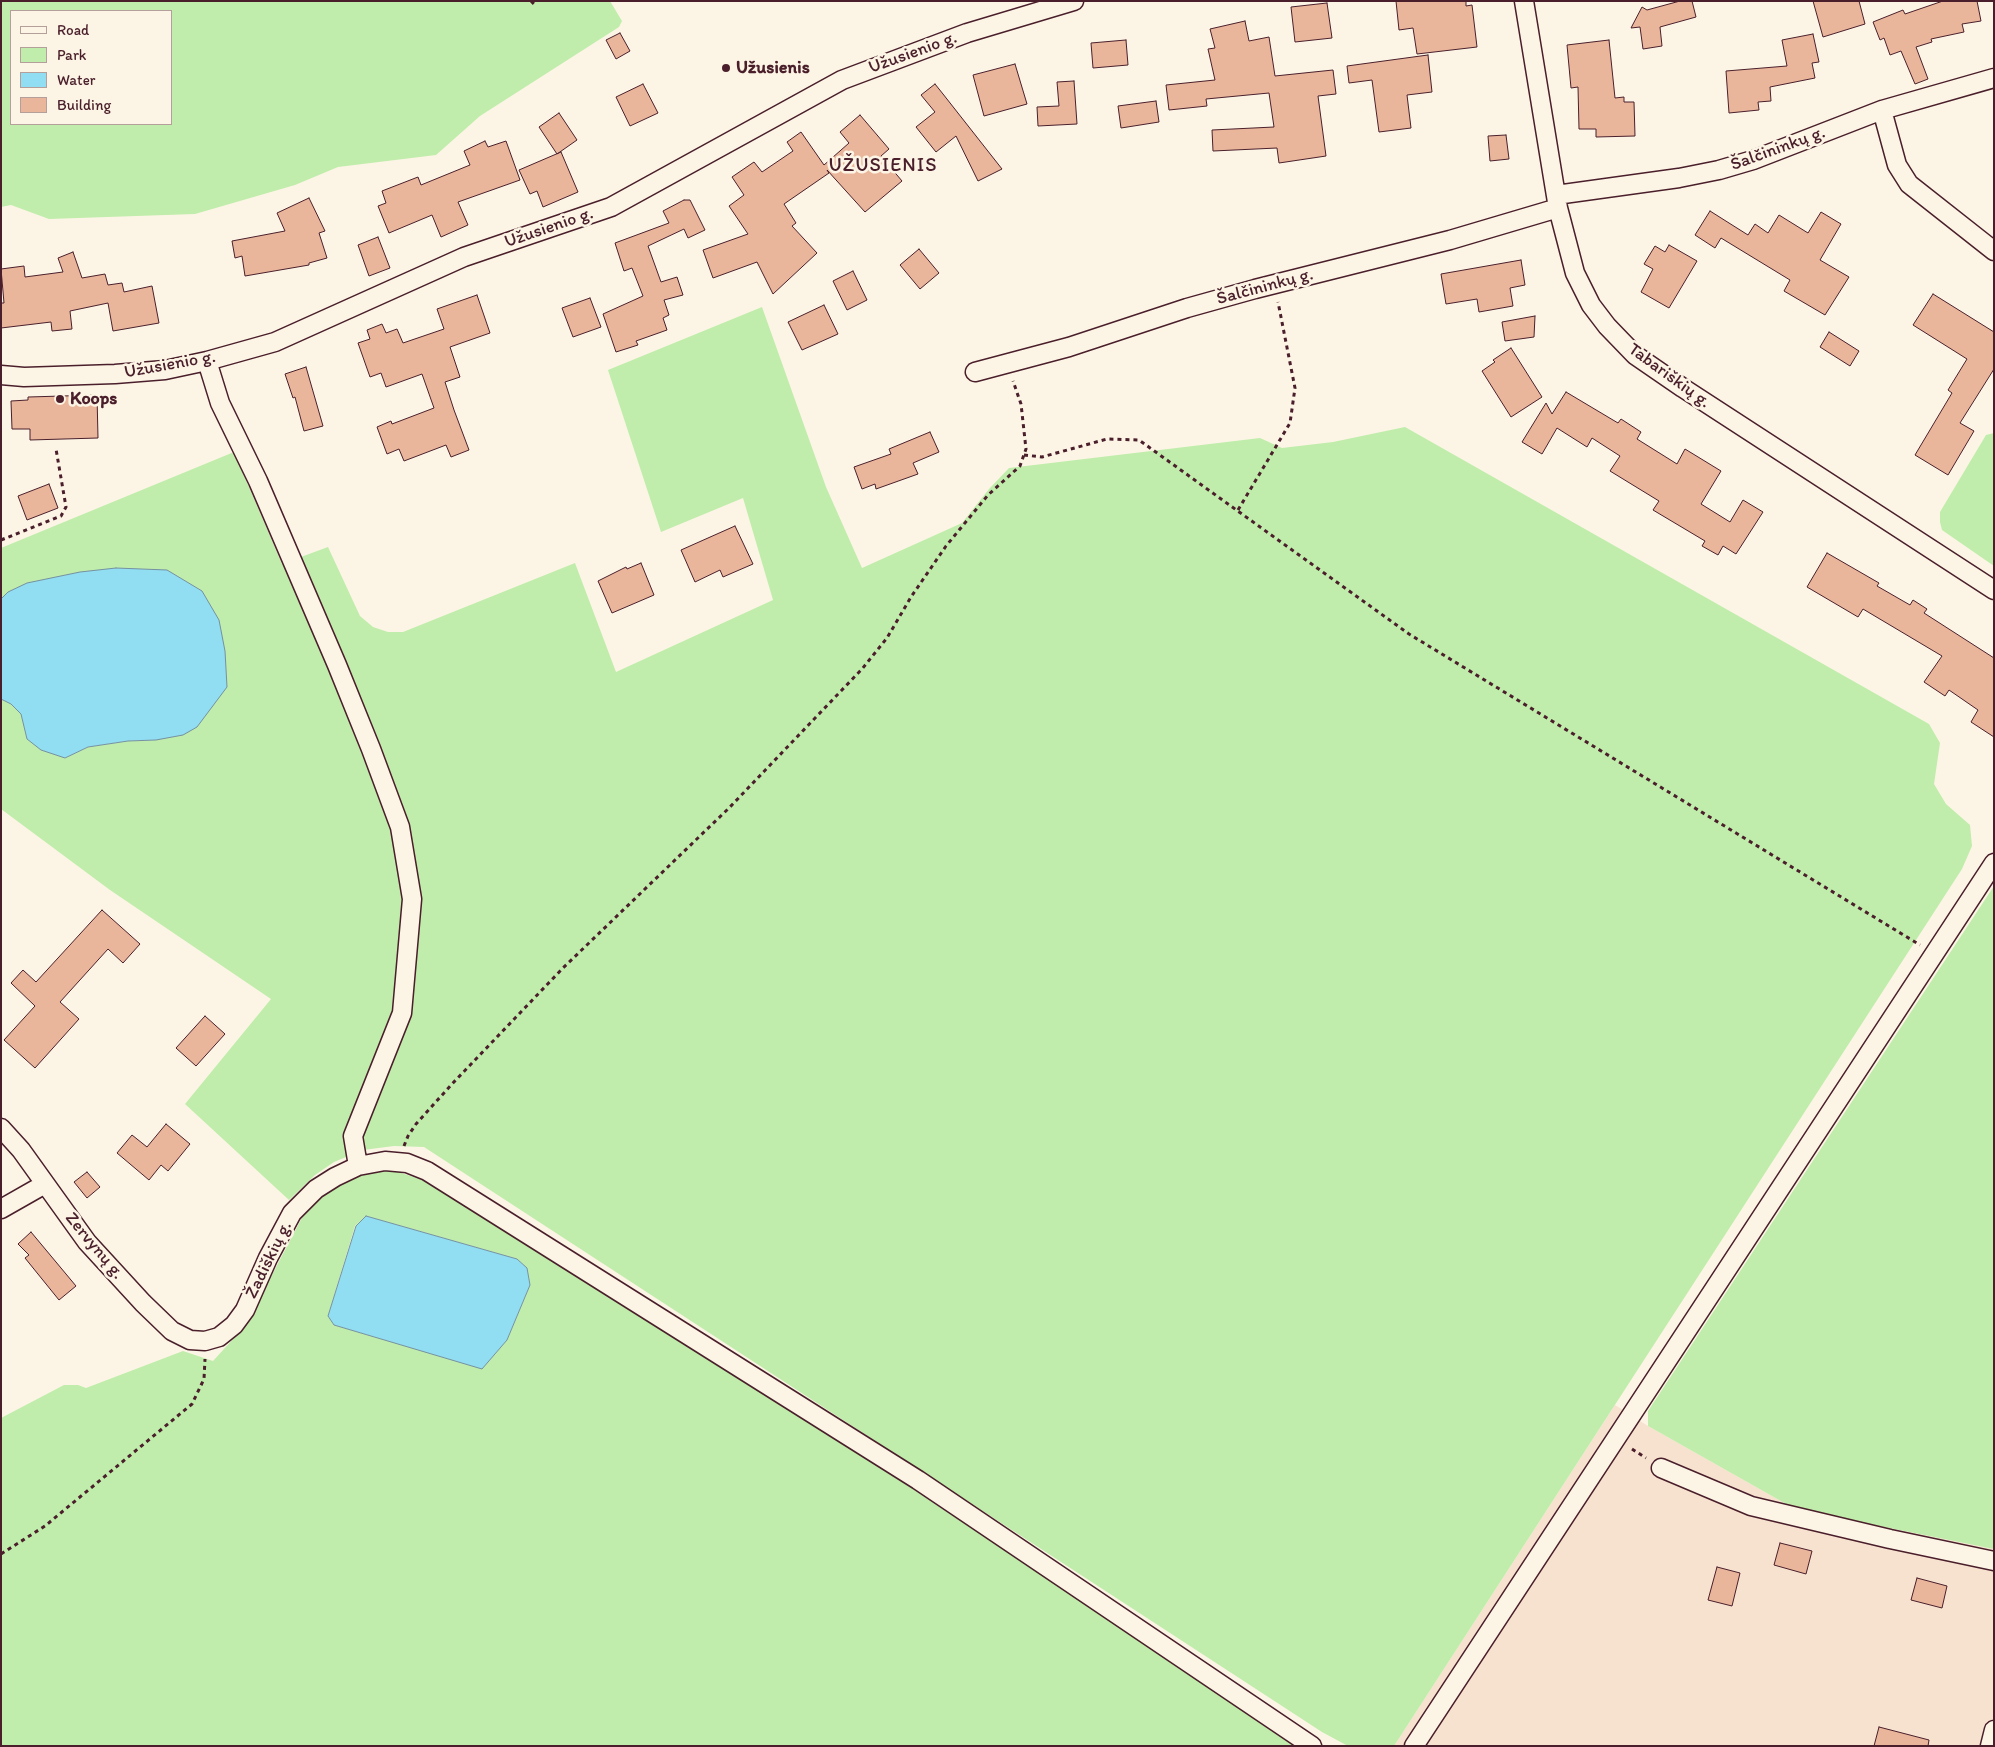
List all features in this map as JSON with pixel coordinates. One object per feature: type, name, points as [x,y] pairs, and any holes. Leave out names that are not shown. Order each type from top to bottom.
[{"type":"street","name":"Užusienio g.","points":[[1,375],[24,377],[115,374],[165,370],[207,361],[275,342],[464,257],[611,207],[842,80],[967,33],[1074,1]]},
{"type":"street","name":"Tabariškių g.","points":[[1524,1],[1557,202],[1575,273],[1590,305],[1635,355],[1994,590]]},
{"type":"street","name":"Šalčininkų g.","points":[[975,372],[1069,347],[1187,308],[1450,240],[1557,202],[1719,170],[1753,160],[1882,110],[1994,78]]},
{"type":"street","points":[[1882,110],[1897,165],[1909,184],[1994,251]]},
{"type":"street","points":[[207,361],[220,403],[258,481],[326,638],[400,827],[412,899],[402,1012],[353,1136],[358,1166]]},
{"type":"street","points":[[1414,1746],[1994,864]]},
{"type":"street","name":"Zervynų g.","points":[[1,1128],[21,1150],[87,1242],[143,1303],[172,1331],[190,1340],[205,1341]]},
{"type":"street","name":"Žadiškių g.","points":[[205,1341],[219,1337],[234,1325],[245,1310],[268,1258],[292,1213],[316,1190],[335,1177],[358,1166],[385,1161],[407,1163],[427,1171],[918,1480],[1312,1746]]},
{"type":"street","points":[[1,1209],[45,1184]]},
{"type":"street","points":[[1661,1468],[1751,1506],[1890,1539],[1994,1561]]},
{"type":"street","points":[[1990,1746],[1994,1730]]},
{"type":"path","points":[[1238,510],[1290,423],[1295,388],[1275,284]]},
{"type":"path","points":[[399,1162],[408,1136],[416,1124],[452,1084],[563,968],[728,808],[862,669],[887,638],[911,597],[946,546],[988,495],[1020,466],[1026,449],[1021,404],[1007,363]]},
{"type":"path","points":[[1024,455],[1042,457],[1107,439],[1139,440],[1409,634],[1936,954]]},
{"type":"path","points":[[1,540],[60,516],[66,507],[56,449]]},
{"type":"path","points":[[1,1554],[45,1526],[192,1404],[204,1378],[205,1341]]},
{"type":"path","points":[[1616,1439],[1661,1468]]},
{"type":"shaded area","points":[[1615,1405],[1648,1426],[1795,1509],[1994,1549],[1994,1746],[1394,1746]]},
{"type":"green space","points":[[1,1],[610,1],[622,21],[619,27],[480,116],[436,155],[338,167],[295,185],[195,214],[49,219],[11,205],[1,207]]},
{"type":"green space","points":[[762,307],[826,487],[862,568],[962,523],[989,489],[1009,468],[1260,438],[1282,448],[1333,442],[1405,427],[1929,724],[1940,743],[1934,784],[1946,804],[1970,825],[1972,846],[1962,869],[1394,1746],[1348,1746],[1322,1732],[424,1147],[394,1146],[363,1150],[334,1162],[315,1175],[289,1200],[185,1104],[271,999],[110,890],[1,809],[1,699],[11,704],[22,714],[27,739],[65,758],[88,747],[128,741],[156,740],[8,592],[1,599],[1,548],[234,452],[282,564],[328,547],[360,616],[373,627],[388,632],[403,632],[575,563],[616,672],[773,600],[743,498],[661,532],[608,370]]},
{"type":"green space","points":[[1994,433],[1994,566],[1942,530],[1940,512],[1986,435]]},
{"type":"green space","points":[[1994,886],[1994,1549],[1795,1509],[1648,1426],[1648,1411]]},
{"type":"green space","points":[[391,1170],[424,1180],[871,1461],[1297,1746],[1,1746],[1,1418],[64,1385],[78,1385],[86,1388],[183,1351],[213,1361],[245,1326],[305,1212],[338,1183],[365,1173]],"holes":[[[366,1216],[517,1259],[527,1268],[530,1285],[507,1340],[482,1368],[334,1325],[328,1316],[355,1226]]]},
{"type":"water","points":[[116,568],[167,570],[202,591],[219,620],[225,651],[227,687],[197,727],[183,735],[156,740],[128,741],[88,747],[65,758],[41,750],[27,739],[21,714],[11,704],[1,699],[1,599],[8,592],[27,583],[80,572]]},
{"type":"water","points":[[366,1216],[517,1259],[527,1268],[530,1285],[507,1340],[482,1369],[334,1325],[328,1316],[356,1226]]},
{"type":"building","points":[[1396,1],[1466,1],[1466,6],[1472,5],[1477,47],[1417,54],[1413,28],[1399,30]]},
{"type":"building","points":[[1680,1],[1692,1],[1696,17],[1660,27],[1662,46],[1643,49],[1640,27],[1631,28],[1642,7],[1647,10]]},
{"type":"building","points":[[1813,1],[1859,1],[1865,24],[1823,37]]},
{"type":"building","points":[[1943,1],[1977,1],[1981,21],[1962,24],[1964,32],[1931,39],[1932,42],[1916,47],[1928,79],[1915,84],[1901,51],[1890,55],[1884,38],[1880,40],[1873,22],[1903,10],[1905,14]]},
{"type":"building","points":[[1327,3],[1332,38],[1295,42],[1291,7]]},
{"type":"building","points":[[1245,21],[1249,41],[1269,37],[1275,76],[1333,70],[1336,94],[1318,96],[1326,156],[1279,163],[1277,148],[1213,151],[1212,130],[1274,127],[1269,93],[1206,99],[1207,106],[1169,110],[1166,85],[1215,80],[1208,49],[1215,48],[1210,29]]},
{"type":"building","points":[[620,33],[630,51],[616,59],[606,40]]},
{"type":"building","points":[[1813,34],[1819,62],[1812,63],[1815,78],[1770,87],[1771,101],[1758,102],[1759,110],[1729,113],[1726,71],[1787,66],[1782,40]]},
{"type":"building","points":[[1126,40],[1128,65],[1093,68],[1091,43]]},
{"type":"building","points":[[1609,40],[1615,98],[1624,97],[1624,102],[1634,102],[1635,136],[1596,137],[1596,129],[1579,129],[1578,87],[1571,88],[1567,45]]},
{"type":"building","points":[[1428,55],[1432,92],[1407,95],[1411,128],[1379,132],[1372,80],[1349,83],[1347,66]]},
{"type":"building","points":[[1015,64],[1027,104],[984,116],[973,75]]},
{"type":"building","points":[[1074,81],[1077,124],[1038,126],[1037,107],[1059,106],[1057,82]]},
{"type":"building","points":[[643,84],[658,113],[630,126],[616,97]]},
{"type":"building","points":[[935,84],[1002,169],[978,181],[956,136],[936,152],[916,127],[935,112],[921,95]]},
{"type":"building","points":[[1156,101],[1159,122],[1121,128],[1118,106]]},
{"type":"building","points":[[559,113],[577,140],[557,154],[539,127]]},
{"type":"building","points":[[860,115],[889,149],[881,156],[902,181],[865,212],[827,170],[829,173],[784,204],[796,223],[792,226],[817,253],[773,294],[757,262],[713,278],[703,250],[748,234],[729,206],[744,195],[732,177],[754,162],[762,172],[793,151],[787,142],[801,132],[824,165],[849,143],[840,132]]},
{"type":"building","points":[[1506,135],[1509,159],[1490,161],[1488,136]]},
{"type":"building","points":[[485,141],[488,147],[506,141],[520,180],[458,202],[468,225],[441,237],[432,215],[389,233],[378,206],[386,203],[382,191],[418,177],[421,185],[470,165],[464,151]]},
{"type":"building","points":[[561,152],[578,192],[543,207],[537,191],[530,194],[519,170]]},
{"type":"building","points":[[309,198],[325,231],[319,233],[327,258],[309,263],[309,265],[245,276],[242,256],[235,258],[232,241],[285,231],[277,213]]},
{"type":"building","points":[[684,200],[690,200],[705,230],[688,238],[684,229],[648,246],[661,282],[677,277],[683,295],[664,300],[669,315],[663,318],[667,330],[636,341],[638,345],[616,352],[603,314],[643,296],[632,268],[624,271],[615,243],[669,223],[663,211]]},
{"type":"building","points":[[1710,211],[1748,235],[1755,224],[1768,233],[1779,215],[1808,233],[1821,212],[1841,224],[1820,260],[1849,277],[1825,315],[1784,291],[1790,280],[1721,238],[1715,248],[1695,235]]},
{"type":"building","points":[[378,237],[390,268],[369,276],[358,245]]},
{"type":"building","points":[[1669,245],[1697,261],[1669,308],[1641,292],[1653,269],[1644,264],[1655,246],[1665,252]]},
{"type":"building","points":[[919,249],[939,273],[920,289],[900,265]]},
{"type":"building","points":[[73,252],[82,278],[105,274],[108,285],[122,283],[124,292],[152,286],[159,323],[113,331],[108,303],[70,311],[72,329],[52,331],[51,322],[1,328],[1,303],[4,303],[1,269],[24,266],[25,277],[63,272],[58,258]]},
{"type":"building","points":[[1521,260],[1525,285],[1510,288],[1513,306],[1479,312],[1477,299],[1446,304],[1441,274]]},
{"type":"building","points":[[853,271],[867,300],[847,310],[833,281]]},
{"type":"building","points":[[1933,294],[1994,332],[1994,369],[1960,423],[1974,431],[1948,475],[1915,455],[1952,393],[1948,390],[1967,359],[1913,325]]},
{"type":"building","points":[[477,295],[490,333],[450,347],[460,377],[445,382],[469,450],[451,457],[446,445],[404,461],[399,449],[387,454],[377,427],[391,421],[392,424],[434,408],[422,374],[386,387],[381,373],[370,377],[358,343],[370,339],[367,330],[382,324],[386,333],[397,329],[403,343],[444,329],[437,309]]},
{"type":"building","points":[[590,298],[601,327],[573,337],[562,308]]},
{"type":"building","points":[[824,305],[838,334],[802,350],[788,322]]},
{"type":"building","points":[[1535,316],[1534,337],[1505,341],[1502,322]]},
{"type":"building","points":[[1829,332],[1859,351],[1850,366],[1820,347]]},
{"type":"building","points":[[1511,348],[1542,397],[1511,417],[1482,371],[1495,362],[1493,360]]},
{"type":"building","points":[[306,367],[323,426],[304,431],[295,397],[293,398],[285,374]]},
{"type":"building","points":[[1566,392],[1618,423],[1621,419],[1641,432],[1637,439],[1677,464],[1685,449],[1721,471],[1701,504],[1730,522],[1743,500],[1763,512],[1736,554],[1723,546],[1718,555],[1702,546],[1705,541],[1653,510],[1659,501],[1610,471],[1620,456],[1592,438],[1587,447],[1557,428],[1542,454],[1522,442],[1546,403],[1552,414]]},
{"type":"building","points":[[97,395],[98,438],[30,440],[30,429],[12,429],[11,401],[28,400],[28,397]]},
{"type":"building","points":[[930,432],[939,452],[913,463],[918,474],[876,489],[875,484],[862,489],[854,467],[891,454],[889,449]]},
{"type":"building","points":[[49,484],[58,508],[27,520],[18,496]]},
{"type":"building","points":[[735,526],[753,564],[723,577],[720,570],[695,582],[681,550]]},
{"type":"building","points":[[1827,553],[1879,583],[1877,586],[1910,605],[1913,600],[1927,609],[1924,613],[1994,658],[1994,737],[1971,722],[1978,710],[1949,690],[1945,696],[1924,682],[1942,656],[1863,609],[1858,617],[1807,587]]},
{"type":"building","points":[[641,563],[654,595],[612,613],[598,581],[626,567],[627,569]]},
{"type":"building","points":[[102,910],[140,944],[123,963],[108,949],[60,1002],[79,1019],[35,1068],[4,1040],[35,1006],[11,983],[23,970],[36,982]]},
{"type":"building","points":[[205,1016],[225,1034],[196,1066],[176,1048]]},
{"type":"building","points":[[166,1124],[190,1144],[168,1171],[161,1165],[149,1180],[117,1153],[132,1135],[147,1147]]},
{"type":"building","points":[[87,1172],[100,1187],[87,1198],[74,1182]]},
{"type":"building","points":[[31,1232],[76,1286],[59,1300],[25,1258],[29,1255],[18,1244]]},
{"type":"building","points":[[1780,1543],[1812,1551],[1806,1574],[1774,1565]]},
{"type":"building","points":[[1717,1567],[1740,1573],[1732,1606],[1708,1600]]},
{"type":"building","points":[[1917,1578],[1947,1586],[1942,1608],[1911,1600]]},
{"type":"building","points":[[1879,1727],[1929,1740],[1928,1746],[1874,1746]]},
{"type":"place","name":"Užusienis","points":[[726,68]]},
{"type":"place","name":"Koops","points":[[60,399]]},
{"type":"district","name":"UŽUSIENIS","points":[[883,166]]}]
